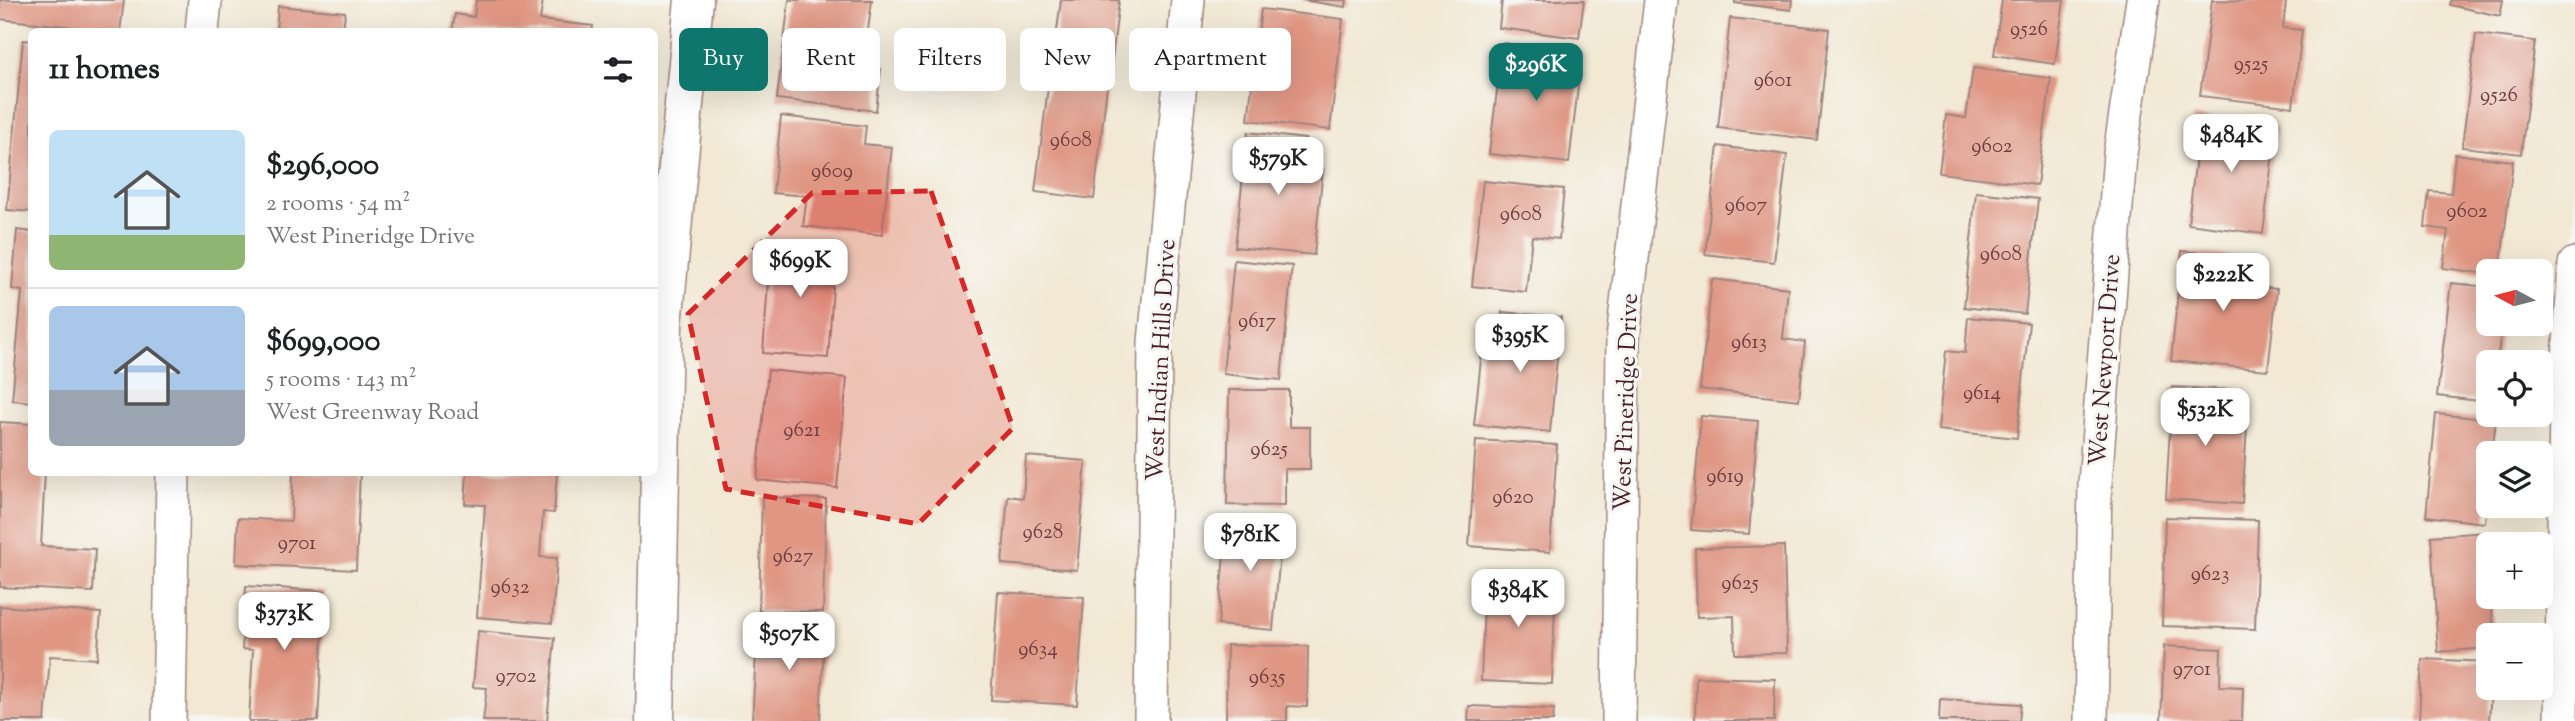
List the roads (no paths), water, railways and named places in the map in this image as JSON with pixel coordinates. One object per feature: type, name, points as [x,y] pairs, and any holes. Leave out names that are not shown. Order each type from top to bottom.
[{"type":"street","points":[[202,28],[205,0]]},
{"type":"street","points":[[655,721],[663,324],[694,0]]},
{"type":"street","name":"West Indian Hills Drive","points":[[1151,721],[1155,342],[1188,0]]},
{"type":"street","name":"West Pineridge Drive","points":[[1619,721],[1623,339],[1661,0]]},
{"type":"street","name":"West Newport Drive","points":[[2091,721],[2095,483],[2120,154],[2143,0]]},
{"type":"street","points":[[2561,721],[2566,405],[2575,264]]},
{"type":"street","points":[[169,721],[173,476]]}]
